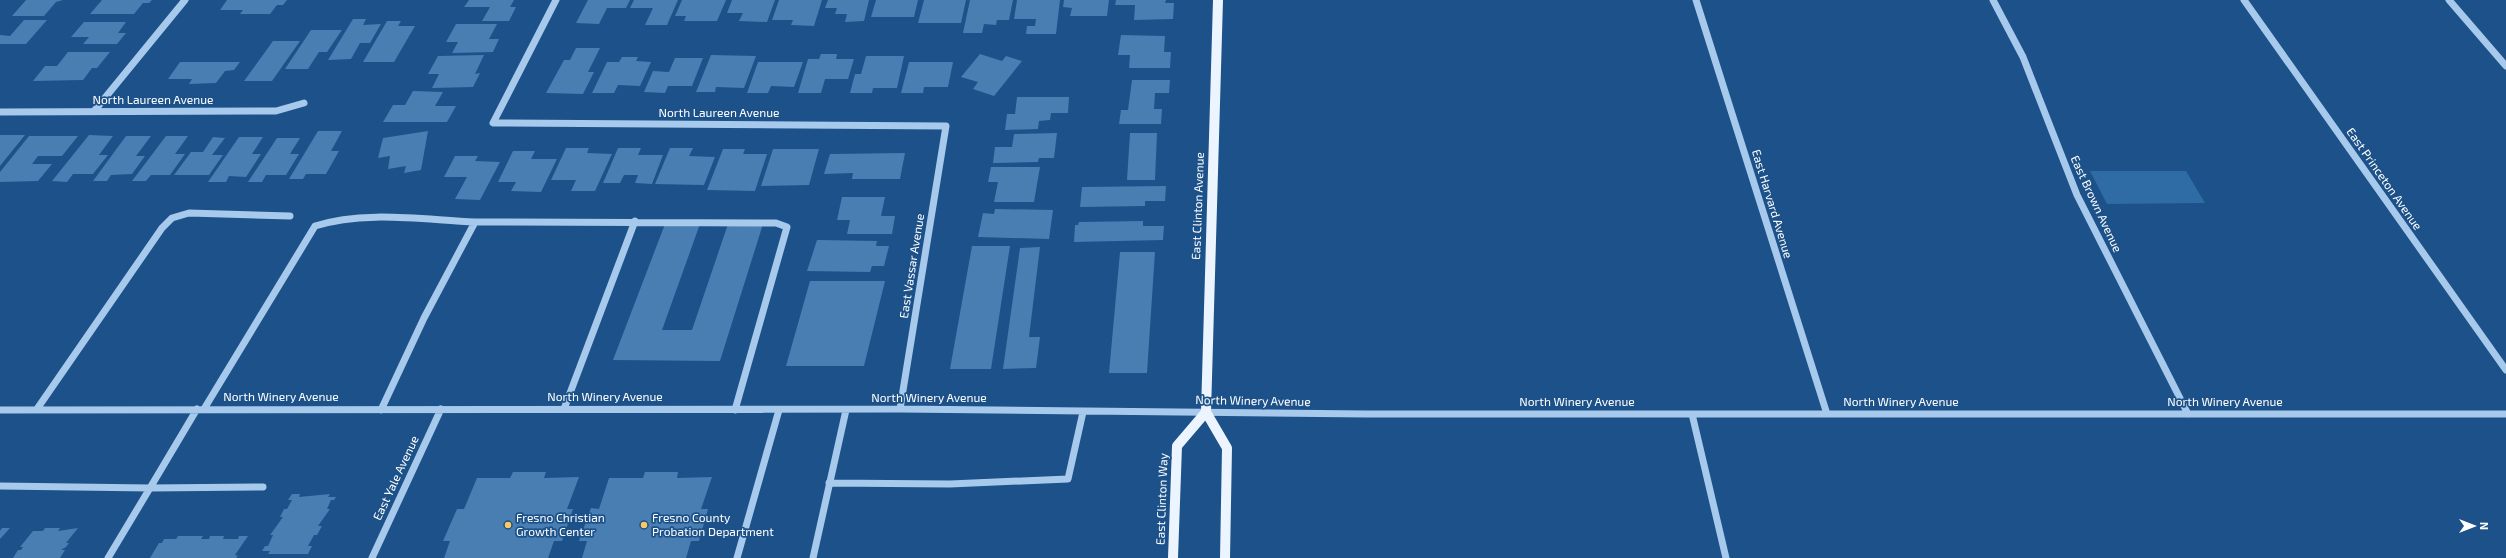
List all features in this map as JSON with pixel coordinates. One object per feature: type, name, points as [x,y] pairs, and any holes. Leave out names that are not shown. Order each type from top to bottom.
[{"type":"main road","name":"East Clinton Avenue","points":[[1206,412],[1218,0]]},
{"type":"main road","name":"East Clinton Way","points":[[1173,558],[1177,446],[1206,412]]},
{"type":"main road","points":[[1206,412],[1227,448],[1225,558]]},
{"type":"street","points":[[95,110],[185,0]]},
{"type":"street","name":"North Laureen Avenue","points":[[556,0],[493,123],[946,126]]},
{"type":"street","name":"East Harvard Avenue","points":[[1696,0],[1827,414]]},
{"type":"street","name":"East Brown Avenue","points":[[1992,0],[2023,57],[2077,195],[2188,414]]},
{"type":"street","name":"East Princeton Avenue","points":[[2244,0],[2506,370]]},
{"type":"street","points":[[2449,0],[2506,66]]},
{"type":"street","name":"North Laureen Avenue","points":[[0,112],[95,110],[276,111],[304,103]]},
{"type":"street","name":"East Vassar Avenue","points":[[900,409],[946,126]]},
{"type":"street","points":[[37,409],[162,228],[172,218],[189,213],[290,216]]},
{"type":"street","points":[[108,558],[150,488],[315,226],[325,221],[635,221],[776,223],[787,227],[772,285],[735,410]]},
{"type":"street","points":[[564,409],[635,221]]},
{"type":"street","points":[[381,410],[424,318],[475,222]]},
{"type":"street","name":"East Yale Avenue","points":[[372,558],[441,409]]},
{"type":"street","name":"North Winery Avenue","points":[[0,410],[900,409],[1083,412],[1692,414],[2506,414]]},
{"type":"street","points":[[737,558],[779,410]]},
{"type":"street","points":[[813,558],[846,410]]},
{"type":"street","points":[[829,483],[950,484],[1068,479],[1083,412]]},
{"type":"street","points":[[1692,414],[1726,558]]},
{"type":"street","points":[[0,486],[150,488],[263,487]]},
{"type":"shaded area","points":[[2090,171],[2186,171],[2205,203],[2107,204]]},
{"type":"building","points":[[26,0],[63,0],[56,2],[44,16],[12,16]]},
{"type":"building","points":[[102,0],[152,0],[149,3],[143,3],[134,14],[90,14]]},
{"type":"building","points":[[227,0],[287,0],[283,5],[277,5],[270,14],[240,14],[243,10],[220,10]]},
{"type":"building","points":[[469,0],[514,0],[510,7],[516,7],[509,21],[482,21],[490,7],[464,7]]},
{"type":"building","points":[[588,0],[630,0],[626,8],[607,8],[599,24],[576,23]]},
{"type":"building","points":[[634,0],[678,0],[667,25],[645,25],[653,8],[630,8]]},
{"type":"building","points":[[682,0],[726,0],[717,21],[684,21],[686,16],[675,16]]},
{"type":"building","points":[[732,0],[775,0],[767,22],[739,21],[743,13],[727,13]]},
{"type":"building","points":[[779,0],[822,0],[814,26],[791,25],[793,20],[772,20]]},
{"type":"building","points":[[828,0],[869,0],[864,21],[845,22],[847,14],[835,14],[837,8],[825,8]]},
{"type":"building","points":[[876,0],[918,0],[914,17],[871,17]]},
{"type":"building","points":[[924,0],[966,0],[961,23],[918,23]]},
{"type":"building","points":[[970,0],[1013,0],[1009,20],[997,20],[996,25],[984,24],[982,33],[963,33]]},
{"type":"building","points":[[1017,0],[1060,0],[1056,34],[1026,34],[1027,26],[1035,26],[1036,19],[1014,19]]},
{"type":"building","points":[[1064,0],[1109,0],[1107,16],[1070,16],[1072,8],[1063,7]]},
{"type":"building","points":[[1116,0],[1166,0],[1165,3],[1174,3],[1173,19],[1134,20],[1135,5],[1115,5]]},
{"type":"building","points":[[353,19],[366,19],[363,25],[381,24],[370,43],[360,43],[351,59],[328,60]]},
{"type":"building","points":[[24,20],[47,20],[26,44],[0,44],[0,35],[10,36]]},
{"type":"building","points":[[387,21],[401,21],[398,26],[415,26],[394,62],[363,62]]},
{"type":"building","points":[[84,22],[126,22],[118,33],[126,33],[117,44],[83,44],[89,37],[71,37]]},
{"type":"building","points":[[456,24],[497,24],[489,39],[499,39],[493,52],[452,53],[458,42],[446,42]]},
{"type":"building","points":[[311,30],[342,30],[327,52],[319,52],[308,69],[285,69]]},
{"type":"building","points":[[1121,35],[1165,36],[1164,52],[1171,52],[1170,68],[1129,68],[1130,55],[1118,55]]},
{"type":"building","points":[[273,41],[300,41],[272,81],[244,81]]},
{"type":"building","points":[[576,48],[600,48],[588,72],[594,72],[583,94],[546,93],[564,60],[570,60]]},
{"type":"building","points":[[68,52],[110,52],[97,68],[92,68],[83,80],[33,81],[45,66],[57,66]]},
{"type":"building","points":[[821,54],[837,54],[836,59],[854,59],[848,79],[825,79],[821,93],[798,93],[808,59],[819,59]]},
{"type":"building","points":[[980,54],[1002,61],[1006,56],[1022,61],[994,96],[973,89],[978,82],[961,77]]},
{"type":"building","points":[[484,55],[475,74],[480,73],[473,87],[432,88],[439,74],[428,74],[438,56]]},
{"type":"building","points":[[711,55],[756,56],[744,88],[716,87],[715,92],[696,92]]},
{"type":"building","points":[[866,56],[904,56],[897,88],[873,88],[872,93],[850,93],[855,74],[861,74]]},
{"type":"building","points":[[622,57],[638,57],[636,61],[651,62],[640,86],[618,85],[614,93],[592,93],[607,62],[619,62]]},
{"type":"building","points":[[675,58],[703,58],[692,86],[668,86],[665,93],[644,92],[653,71],[669,72]]},
{"type":"building","points":[[180,62],[240,62],[234,70],[225,71],[216,83],[189,84],[192,79],[168,79]]},
{"type":"building","points":[[758,62],[803,62],[794,87],[771,86],[768,93],[747,93]]},
{"type":"building","points":[[909,62],[953,62],[948,87],[924,87],[923,93],[901,93]]},
{"type":"building","points":[[1132,80],[1170,80],[1169,93],[1155,93],[1154,109],[1162,109],[1161,124],[1119,124],[1121,110],[1128,110]]},
{"type":"building","points":[[413,91],[443,92],[435,106],[456,106],[447,122],[383,122],[393,105],[405,105]]},
{"type":"building","points":[[1017,97],[1069,97],[1068,113],[1051,113],[1050,120],[1039,121],[1038,129],[1005,130],[1007,114],[1015,114]]},
{"type":"building","points":[[318,131],[342,131],[331,151],[339,151],[326,174],[306,174],[303,179],[289,179]]},
{"type":"building","points":[[428,131],[421,170],[404,173],[406,166],[388,169],[390,156],[378,158],[383,138]]},
{"type":"building","points":[[1057,133],[1054,158],[1039,158],[1038,162],[993,163],[995,147],[1012,147],[1014,134]]},
{"type":"building","points":[[1130,133],[1157,133],[1155,180],[1127,180]]},
{"type":"building","points":[[0,135],[25,135],[0,166]]},
{"type":"building","points":[[89,135],[113,136],[99,155],[108,155],[93,174],[73,174],[67,182],[52,181]]},
{"type":"building","points":[[29,136],[78,136],[62,156],[38,156],[32,164],[52,164],[38,181],[0,182],[0,172]]},
{"type":"building","points":[[126,136],[151,136],[136,156],[145,156],[132,174],[111,175],[107,181],[93,181]]},
{"type":"building","points":[[166,136],[188,136],[175,154],[185,154],[170,175],[151,175],[146,181],[132,181]]},
{"type":"building","points":[[213,137],[225,138],[212,155],[223,155],[209,175],[174,175],[191,152],[203,152]]},
{"type":"building","points":[[239,137],[263,137],[252,154],[261,154],[246,177],[229,176],[226,182],[208,182]]},
{"type":"building","points":[[277,138],[300,138],[290,154],[299,154],[286,175],[266,175],[262,182],[248,182]]},
{"type":"building","points":[[566,148],[589,148],[587,153],[612,154],[595,191],[571,191],[576,180],[551,180]]},
{"type":"building","points":[[618,148],[641,148],[638,155],[663,155],[652,184],[635,183],[638,175],[624,175],[620,183],[603,183]]},
{"type":"building","points":[[670,148],[693,148],[689,156],[715,157],[704,185],[655,184]]},
{"type":"building","points":[[723,149],[745,149],[743,154],[767,154],[755,191],[707,190]]},
{"type":"building","points":[[773,149],[819,149],[809,185],[761,186]]},
{"type":"building","points":[[513,151],[535,151],[531,159],[557,159],[541,192],[511,191],[516,182],[498,182]]},
{"type":"building","points":[[905,153],[900,179],[852,179],[853,173],[824,174],[830,154]]},
{"type":"building","points":[[455,156],[478,156],[475,161],[500,162],[480,200],[455,199],[467,177],[444,177]]},
{"type":"building","points":[[991,167],[1040,167],[1034,202],[994,202],[998,182],[988,182]]},
{"type":"building","points":[[1166,186],[1165,201],[1145,201],[1145,206],[1080,207],[1082,187]]},
{"type":"building","points":[[842,197],[885,197],[881,216],[895,216],[892,234],[847,234],[850,220],[837,220]]},
{"type":"building","points":[[995,209],[1053,210],[1049,239],[978,237],[983,213],[994,214]]},
{"type":"building","points":[[1143,221],[1143,226],[1164,226],[1163,240],[1074,242],[1075,225],[1078,225],[1079,222]]},
{"type":"building","points":[[665,224],[700,224],[662,330],[692,330],[728,224],[763,224],[720,361],[613,360]]},
{"type":"building","points":[[817,240],[877,241],[876,246],[889,246],[884,266],[872,266],[870,272],[807,271]]},
{"type":"building","points":[[972,246],[1010,246],[991,369],[950,369]]},
{"type":"building","points":[[1040,247],[1029,337],[1040,337],[1036,368],[1003,369],[1020,248]]},
{"type":"building","points":[[1120,252],[1155,252],[1147,373],[1109,373]]},
{"type":"building","points":[[810,281],[885,281],[864,366],[786,366]]},
{"type":"building","name":"Fresno Christian Growth Center","points":[[513,472],[546,472],[544,478],[579,477],[567,509],[573,509],[562,541],[554,541],[548,558],[444,558],[450,541],[443,541],[457,509],[464,509],[477,478],[510,478]]},
{"type":"building","name":"Fresno County Probation Department","points":[[645,472],[678,472],[677,478],[712,477],[701,509],[708,509],[699,541],[691,541],[686,558],[582,558],[587,541],[579,541],[591,508],[599,509],[609,478],[643,478]]},
{"type":"building","points":[[292,494],[300,494],[299,497],[330,494],[328,497],[336,497],[334,500],[331,500],[327,509],[330,509],[318,526],[322,526],[317,535],[314,535],[308,546],[312,546],[308,554],[268,554],[270,551],[262,551],[265,546],[268,546],[273,535],[270,535],[283,517],[280,517],[284,509],[287,509],[292,500],[288,500]]},
{"type":"building","points":[[2,528],[10,528],[0,539],[0,531]]},
{"type":"building","points":[[45,528],[60,528],[58,531],[78,528],[66,543],[69,543],[66,547],[61,550],[65,550],[60,558],[13,558],[18,550],[21,550],[23,547],[20,547],[33,531],[43,531]]},
{"type":"building","points":[[178,536],[203,536],[201,539],[209,539],[210,536],[224,536],[223,539],[238,539],[239,536],[248,536],[235,555],[238,556],[236,558],[150,558],[159,543],[162,543],[164,539],[176,539]]},
{"type":"place","name":"Fresno Christian Growth Center","points":[[508,525]]},
{"type":"place","name":"Fresno County Probation Department","points":[[644,525]]}]
